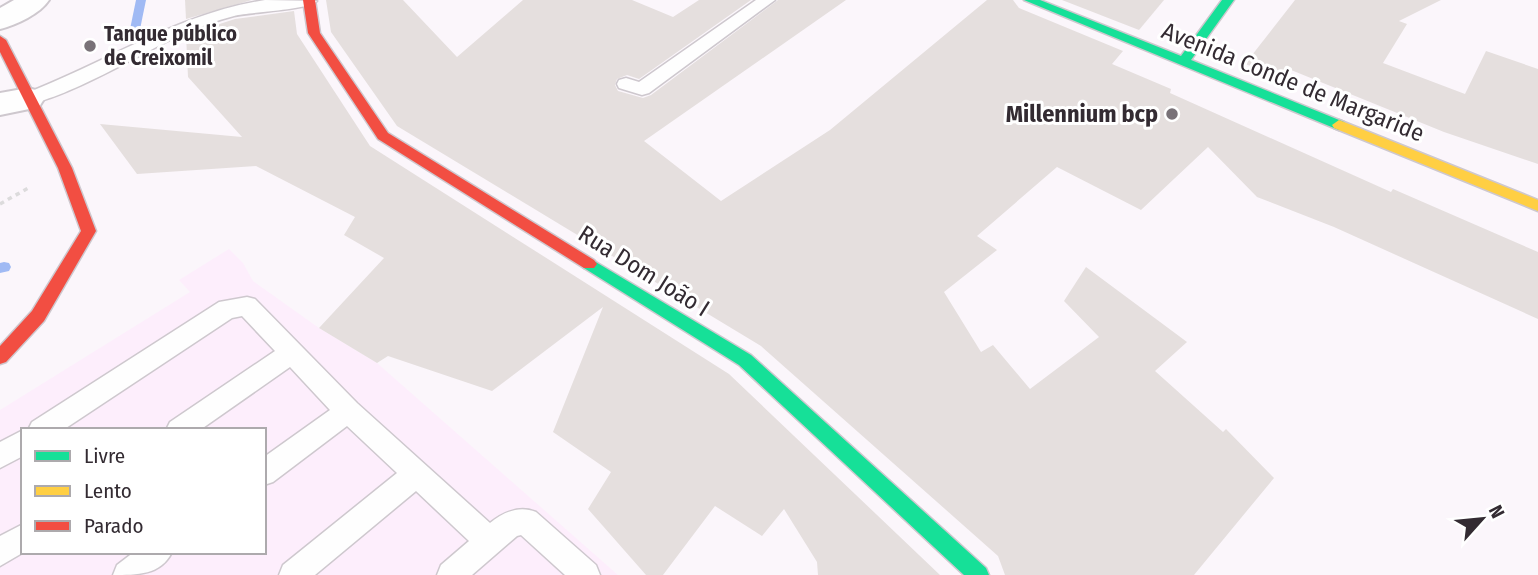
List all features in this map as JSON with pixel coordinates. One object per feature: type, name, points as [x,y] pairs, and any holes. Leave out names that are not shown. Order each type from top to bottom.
[{"type":"street","points":[[0,20],[35,0]]},
{"type":"street","name":"Rua Dom João I","points":[[309,0],[314,33],[383,136],[745,360],[979,575]]},
{"type":"street","name":"Avenida Conde de Margaride","points":[[1030,0],[1538,206]]},
{"type":"street","points":[[1183,62],[1228,0]]},
{"type":"street","points":[[0,40],[14,102],[65,168],[89,231],[38,316],[0,358]]},
{"type":"lane","points":[[14,102],[60,88],[194,23],[266,3],[309,0]]},
{"type":"lane","points":[[626,85],[642,89],[767,0]]},
{"type":"lane","points":[[44,428],[227,309],[247,306],[290,354],[348,411],[489,541]]},
{"type":"lane","points":[[182,428],[290,354]]},
{"type":"lane","points":[[266,472],[348,411]]},
{"type":"lane","points":[[0,456],[21,443]]},
{"type":"lane","points":[[293,575],[415,475]]},
{"type":"lane","points":[[451,575],[510,524],[526,521],[586,575]]},
{"type":"lane","points":[[0,552],[21,538]]},
{"type":"lane","points":[[127,575],[155,554]]},
{"type":"path","points":[[0,204],[32,186]]},
{"type":"shaded area","points":[[229,249],[243,263],[253,281],[319,328],[377,363],[618,575],[0,575],[0,410],[190,292],[179,280]]},
{"type":"building","points":[[185,0],[252,0],[186,19]]},
{"type":"building","points":[[326,0],[403,0],[457,57],[523,0],[632,0],[673,17],[699,0],[751,0],[639,79],[627,75],[617,79],[615,85],[618,91],[643,98],[651,95],[778,0],[846,0],[644,141],[721,201],[830,130],[987,0],[1013,0],[1019,8],[1123,51],[1112,64],[1171,89],[1170,93],[1391,192],[1393,189],[1538,252],[1538,319],[1334,227],[1257,197],[1208,147],[1141,210],[1057,167],[977,236],[997,250],[944,292],[981,352],[993,345],[1030,389],[1099,337],[1064,301],[1086,267],[1187,342],[1155,371],[1223,432],[1226,429],[1274,478],[1194,575],[1005,575],[998,556],[761,346],[397,126],[331,32]]},
{"type":"building","points":[[1062,0],[1164,0],[1139,30]]},
{"type":"building","points":[[1295,0],[1441,0],[1399,21],[1407,24],[1383,63],[1465,94],[1486,51],[1538,69],[1538,164],[1444,132],[1291,70],[1283,77],[1245,64]]},
{"type":"building","points":[[294,11],[297,34],[370,146],[729,374],[940,575],[818,575],[817,562],[784,509],[762,536],[715,506],[663,575],[646,575],[588,509],[611,472],[553,432],[603,307],[492,391],[388,356],[377,363],[319,328],[384,258],[344,235],[355,217],[256,166],[137,174],[100,124],[242,137],[188,77],[186,35],[235,19]]},
{"type":"waterway","points":[[133,39],[141,0]]},
{"type":"waterway","points":[[0,268],[4,267]]},
{"type":"traffic: fast","points":[[1030,0],[1339,125]]},
{"type":"traffic: fast","points":[[1183,62],[1228,0]]},
{"type":"traffic: fast","points":[[589,264],[745,360],[979,575]]},
{"type":"traffic: slow","points":[[1339,125],[1538,206]]},
{"type":"traffic: jam","points":[[309,0],[314,33],[383,136],[589,264]]},
{"type":"traffic: jam","points":[[0,40],[65,168],[89,231],[38,316],[0,357]]},
{"type":"place","name":"Tanque público de Creixomil","points":[[90,46]]},
{"type":"place","name":"Millennium bcp","points":[[1172,114]]}]
